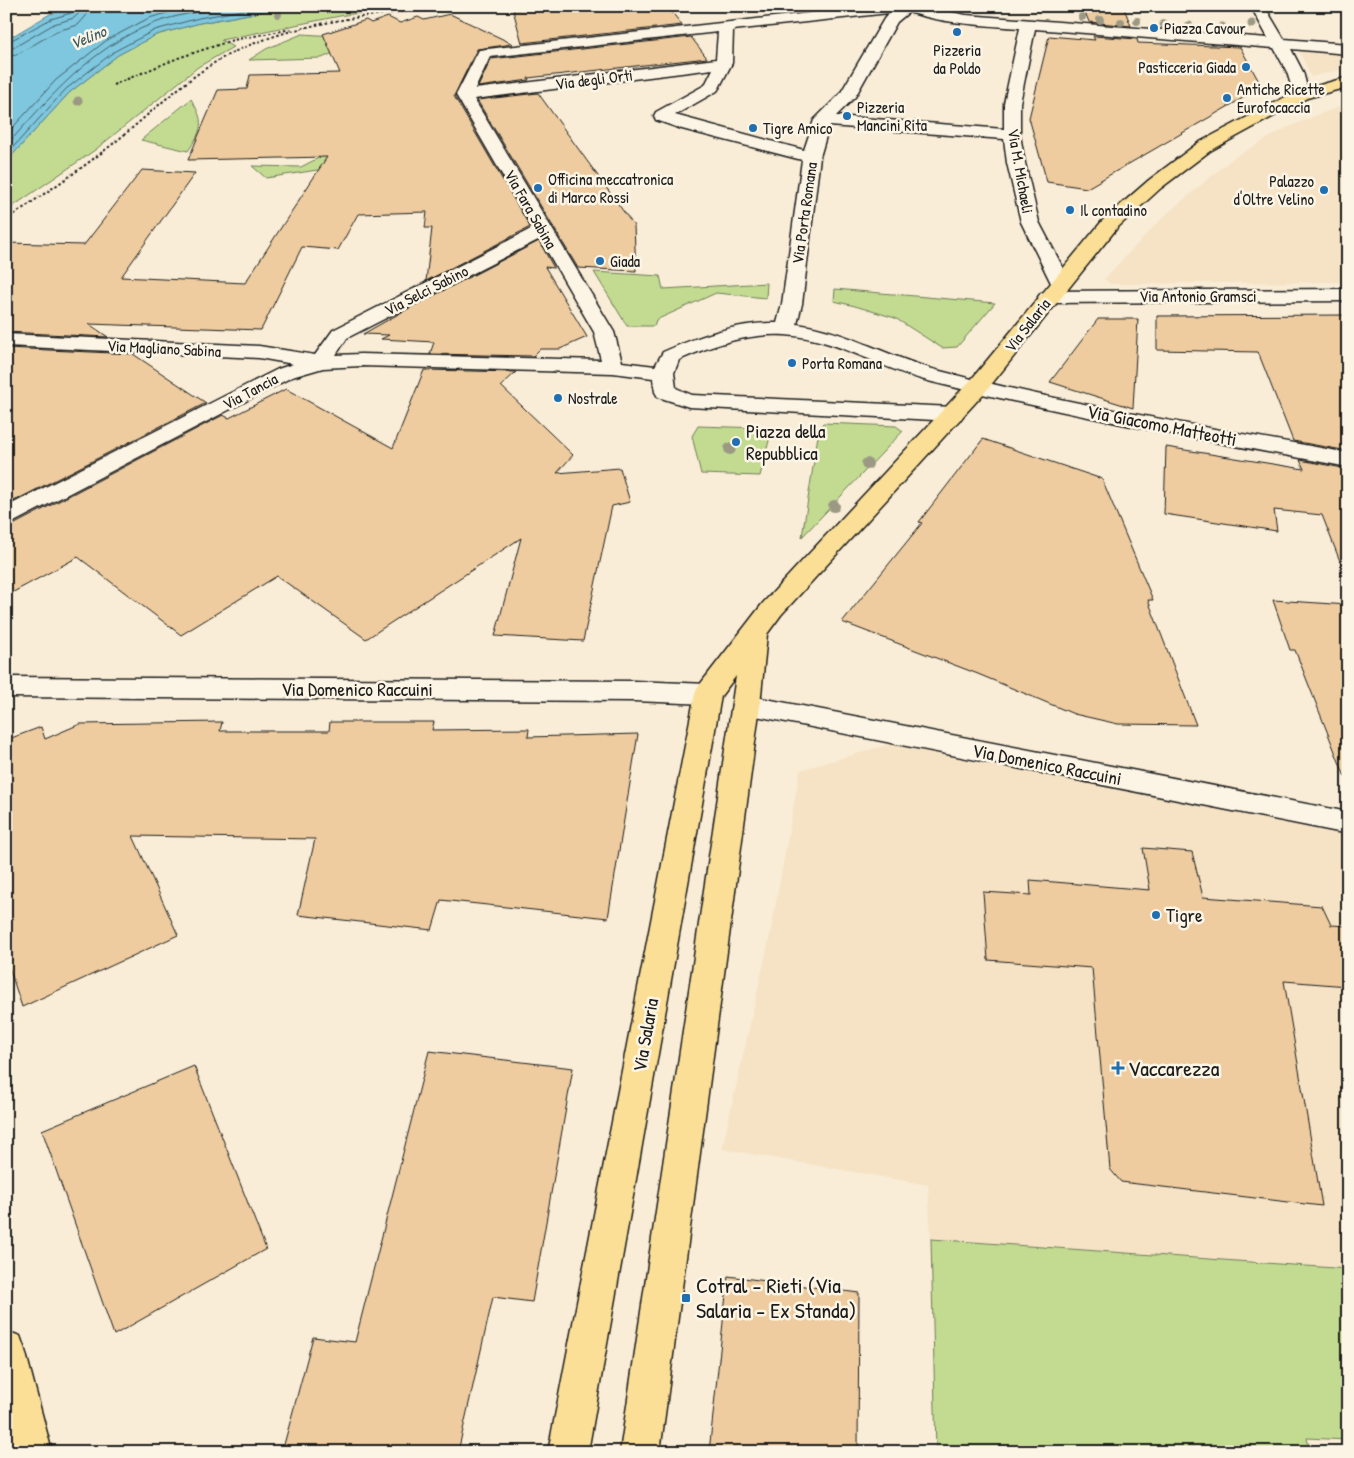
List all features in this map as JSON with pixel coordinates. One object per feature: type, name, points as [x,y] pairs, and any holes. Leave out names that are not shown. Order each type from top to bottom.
[{"type":"main road","name":"Via Salaria","points":[[568,1452],[708,694],[772,609],[978,386],[1110,224],[1155,184],[1204,147],[1301,95],[1348,82]]},
{"type":"main road","points":[[640,1452],[746,705],[754,632]]},
{"type":"main road","points":[[6,1350],[32,1452]]},
{"type":"street","points":[[464,95],[484,53],[907,6],[926,13],[966,19],[1348,49]]},
{"type":"street","points":[[822,120],[847,97],[891,19],[907,6]]},
{"type":"street","points":[[1263,6],[1261,12],[1264,19],[1300,81],[1301,95]]},
{"type":"street","points":[[1344,6],[1348,8]]},
{"type":"street","name":"Via M. Michaeli","points":[[1028,24],[1012,103],[1012,135],[1016,163],[1030,222],[1055,290]]},
{"type":"street","points":[[726,26],[724,63],[710,88],[662,116],[688,125],[811,158]]},
{"type":"street","name":"Via degli Orti","points":[[464,95],[724,63]]},
{"type":"street","name":"Via Fara Sabina","points":[[464,95],[604,332],[614,367]]},
{"type":"street","points":[[822,120],[1012,135]]},
{"type":"street","name":"Via Porta Romana","points":[[786,329],[792,304],[811,158],[822,120]]},
{"type":"street","name":"Via Selci Sabino","points":[[321,362],[340,334],[543,230]]},
{"type":"street","name":"Via Antonio Gramsci","points":[[1055,290],[1348,296]]},
{"type":"street","points":[[953,414],[690,401],[666,392],[663,373],[670,356],[704,342],[734,332],[786,329],[819,336],[931,376],[978,386]]},
{"type":"street","name":"Via Magliano Sabina","points":[[6,340],[259,352],[321,362]]},
{"type":"street","name":"Via Tancia","points":[[6,517],[285,373],[321,362],[361,360],[614,367]]},
{"type":"street","points":[[614,367],[663,373]]},
{"type":"street","name":"Via Giacomo Matteotti","points":[[978,386],[1057,406],[1348,460]]},
{"type":"street","name":"Via Domenico Raccuini","points":[[6,687],[634,691],[708,694]]},
{"type":"street","name":"Via Domenico Raccuini","points":[[746,705],[1348,824]]},
{"type":"path","points":[[113,85],[178,58],[232,40],[370,15],[466,6]]},
{"type":"path","points":[[6,220],[107,148],[206,68],[234,52],[300,28]]},
{"type":"shaded area","points":[[1299,51],[1348,53],[1348,68],[1311,77]]},
{"type":"shaded area","points":[[1348,103],[1348,282],[1111,284],[1104,279],[1163,217],[1233,158],[1288,127]]},
{"type":"shaded area","points":[[890,744],[1348,835],[1348,1269],[931,1239],[928,1185],[722,1149],[770,935],[800,770]]},
{"type":"green space","points":[[293,6],[414,6],[345,15],[221,40],[233,47],[198,67],[95,150],[6,211],[6,162],[69,93],[118,55],[156,35],[200,23]]},
{"type":"green space","points":[[302,34],[367,38],[322,58],[249,60],[266,49]]},
{"type":"green space","points":[[191,99],[199,114],[200,125],[197,137],[188,151],[141,140]]},
{"type":"green space","points":[[359,137],[375,161],[266,178],[252,166],[301,167]]},
{"type":"green space","points":[[594,272],[660,276],[663,289],[767,283],[766,298],[716,293],[656,320],[654,326],[627,326]]},
{"type":"green space","points":[[835,289],[995,303],[957,347],[942,348],[895,318],[834,301]]},
{"type":"green space","points":[[823,423],[896,426],[903,431],[802,537],[819,429]]},
{"type":"green space","points":[[698,426],[761,428],[771,433],[760,476],[701,474],[692,436]]},
{"type":"green space","points":[[931,1239],[1348,1269],[1348,1440],[1307,1438],[1310,1452],[936,1452]]},
{"type":"water","name":"Velino","points":[[77,6],[293,6],[200,23],[156,35],[118,55],[69,93],[6,162],[6,40],[50,14]]},
{"type":"building","points":[[566,6],[667,6],[682,25],[522,43],[513,10]]},
{"type":"building","points":[[1083,7],[1124,8],[1131,26],[1089,22]]},
{"type":"building","points":[[450,14],[513,44],[477,49],[454,96],[530,227],[426,281],[432,228],[425,228],[427,212],[358,214],[338,250],[302,247],[261,330],[89,324],[108,337],[6,332],[6,243],[84,245],[142,170],[195,173],[121,277],[245,283],[327,157],[188,160],[218,90],[247,89],[250,75],[340,73],[323,34],[366,20],[371,23],[388,17],[400,23],[418,17],[424,20]]},
{"type":"building","points":[[1049,36],[1095,40],[1093,36],[1137,39],[1138,43],[1240,47],[1262,87],[1087,188],[1047,182],[1029,118]]},
{"type":"building","points":[[691,37],[707,58],[528,78],[529,80],[478,87],[491,59]]},
{"type":"building","points":[[538,93],[634,226],[636,271],[578,268],[477,100]]},
{"type":"building","points":[[539,241],[554,268],[545,267],[587,337],[560,349],[540,349],[533,356],[430,354],[434,342],[381,339],[389,335],[363,334],[402,312]]},
{"type":"building","points":[[1348,315],[1348,451],[1293,441],[1258,352],[1157,350],[1157,316]]},
{"type":"building","points":[[1098,319],[1138,319],[1133,408],[1050,382]]},
{"type":"building","points":[[6,348],[133,354],[206,403],[6,505]]},
{"type":"building","points":[[424,370],[516,372],[501,386],[573,455],[557,473],[620,468],[630,502],[612,506],[583,641],[495,636],[521,538],[366,639],[277,576],[181,635],[78,557],[6,596],[6,526],[15,524],[223,415],[229,418],[286,389],[393,448]]},
{"type":"building","points":[[983,439],[1102,479],[1153,600],[1148,600],[1196,725],[1118,724],[1074,714],[978,674],[842,622],[922,523],[919,522]]},
{"type":"building","points":[[1166,447],[1304,469],[1300,460],[1348,469],[1348,574],[1345,574],[1322,515],[1274,510],[1277,531],[1164,514]]},
{"type":"building","points":[[1273,600],[1348,605],[1348,777],[1345,777],[1295,650],[1290,650]]},
{"type":"building","points":[[222,722],[220,731],[329,731],[330,722],[434,722],[432,730],[529,729],[528,737],[638,734],[608,918],[441,900],[432,930],[298,915],[315,839],[133,836],[178,935],[22,1007],[6,958],[6,740],[41,727],[45,739],[80,724]]},
{"type":"building","points":[[1143,848],[1192,852],[1203,897],[1322,906],[1331,925],[1348,926],[1348,986],[1284,981],[1322,1206],[1121,1182],[1110,1169],[1092,968],[988,960],[983,892],[1031,895],[1030,880],[1150,890]]},
{"type":"building","points":[[429,1051],[573,1068],[532,1302],[493,1297],[458,1452],[282,1452],[313,1337],[355,1342]]},
{"type":"building","points":[[194,1066],[266,1249],[114,1335],[42,1130]]},
{"type":"building","points":[[728,1276],[859,1293],[858,1452],[709,1452]]},
{"type":"place","name":"Piazza Cavour","points":[[1154,28]]},
{"type":"place","name":"Pizzeria da Poldo","points":[[957,32]]},
{"type":"place","name":"Pasticceria Giada","points":[[1246,67]]},
{"type":"place","name":"Antiche Ricette Eurofocaccia","points":[[1227,98]]},
{"type":"place","name":"Pizzeria Mancini Rita","points":[[847,116]]},
{"type":"place","name":"Tigre Amico","points":[[753,128]]},
{"type":"place","name":"Officina meccatronica di Marco Rossi","points":[[538,188]]},
{"type":"place","name":"Palazzo d'Oltre Velino","points":[[1324,190]]},
{"type":"place","name":"Il contadino","points":[[1070,210]]},
{"type":"place","name":"Giada","points":[[600,261]]},
{"type":"place","name":"Porta Romana","points":[[792,363]]},
{"type":"place","name":"Nostrale","points":[[558,398]]},
{"type":"place","name":"Piazza della Repubblica","points":[[736,442]]},
{"type":"place","name":"Tigre","points":[[1156,915]]},
{"type":"place","name":"Vaccarezza","points":[[1118,1068]]},
{"type":"place","name":"Cotral - Rieti (Via Salaria - Ex Standa)","points":[[686,1298]]}]
